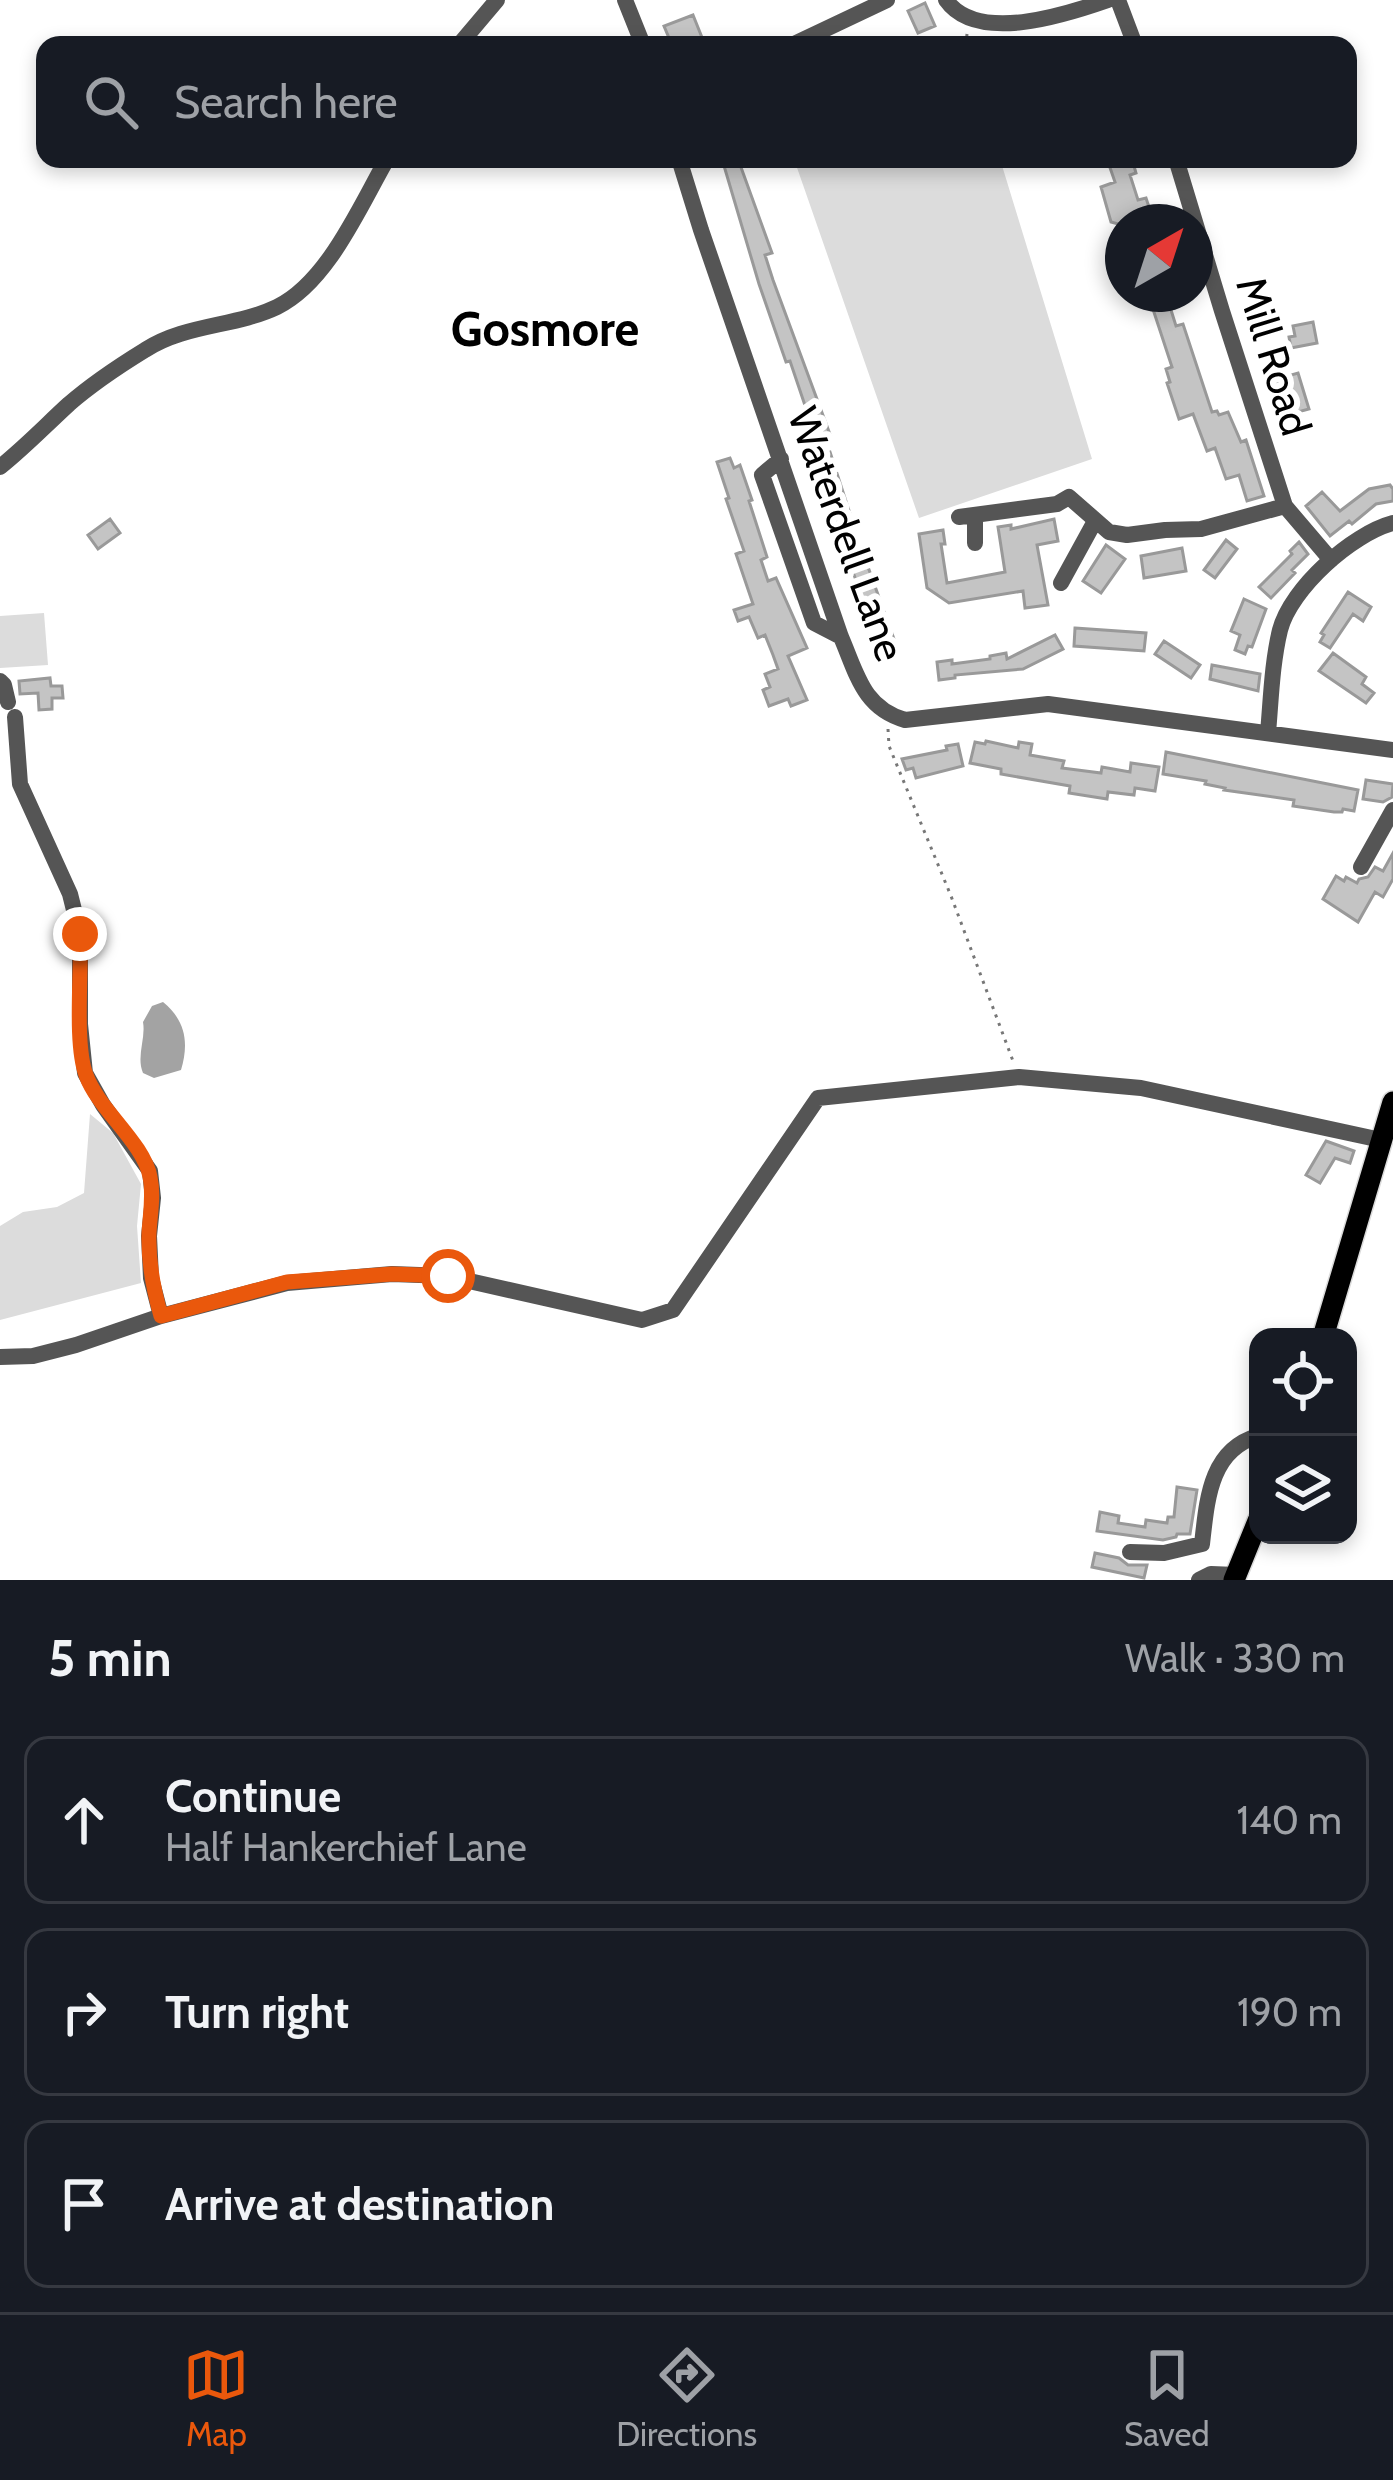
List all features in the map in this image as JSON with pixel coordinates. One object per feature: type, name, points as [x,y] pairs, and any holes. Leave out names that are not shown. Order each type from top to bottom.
[{"type":"main road","points":[[1326,1328],[1393,1102]]},
{"type":"main road","points":[[1235,1577],[1249,1543]]},
{"type":"street","points":[[467,36],[497,0]]},
{"type":"street","points":[[625,0],[639,36]]},
{"type":"street","points":[[811,36],[887,0]]},
{"type":"street","points":[[946,0],[970,21],[992,25],[1077,11],[1108,0]]},
{"type":"street","points":[[1118,0],[1132,36]]},
{"type":"street","points":[[0,466],[72,402],[149,347],[200,327],[277,307],[302,289],[343,237],[382,168]]},
{"type":"street","name":"Waterdell Lane","points":[[682,168],[781,459],[762,476],[814,623],[841,637],[868,698],[886,715],[905,720],[1048,704],[1393,750]]},
{"type":"street","name":"Mill Road","points":[[1179,168],[1285,506],[1330,560]]},
{"type":"street","points":[[975,542],[967,516],[1057,504],[1069,497],[1109,532],[1127,535],[1201,529],[1285,506]]},
{"type":"street","points":[[1061,583],[1095,521]]},
{"type":"street","points":[[1268,733],[1281,626],[1290,608],[1330,560],[1365,535],[1393,523]]},
{"type":"street","points":[[0,681],[11,710],[20,784],[70,894],[80,934],[85,1073],[150,1171],[151,1278],[161,1316]]},
{"type":"street","points":[[1361,867],[1393,810]]},
{"type":"street","points":[[0,1358],[34,1356],[76,1345],[287,1282],[392,1274],[448,1276],[641,1320],[673,1310],[818,1098],[1019,1077],[1141,1088],[1381,1140]]},
{"type":"street","points":[[1130,1552],[1164,1553],[1202,1544],[1209,1486],[1221,1461],[1249,1438]]},
{"type":"street","points":[[1199,1580],[1211,1574],[1235,1577]]},
{"type":"path","points":[[886,715],[889,746],[1019,1077]]},
{"type":"shaded area","points":[[797,168],[1003,168],[1092,459],[919,518]]},
{"type":"shaded area","points":[[44,613],[48,665],[0,668],[0,616]]},
{"type":"shaded area","points":[[163,1002],[181,1025],[185,1051],[181,1070],[154,1078],[141,1067],[143,1022],[152,1006]]},
{"type":"shaded area","points":[[90,1114],[113,1133],[141,1184],[137,1226],[141,1283],[0,1320],[0,1226],[23,1212],[57,1207],[84,1193]]},
{"type":"building","points":[[925,3],[935,26],[918,33],[908,11]]},
{"type":"building","points":[[693,15],[701,36],[668,36],[664,26]]},
{"type":"building","points":[[725,168],[741,168],[772,253],[765,255],[773,280],[831,437],[817,441],[759,284]]},
{"type":"building","points":[[1110,168],[1135,168],[1136,173],[1130,175],[1138,200],[1146,198],[1148,204],[1106,204],[1101,187],[1115,182]]},
{"type":"building","points":[[1154,312],[1172,312],[1176,326],[1183,324],[1212,412],[1228,412],[1241,442],[1246,440],[1264,496],[1247,501],[1239,475],[1226,479],[1215,448],[1207,451],[1193,414],[1179,419],[1167,383],[1166,369],[1172,367]]},
{"type":"building","points":[[1313,322],[1317,343],[1291,348],[1293,326]]},
{"type":"building","points":[[1298,373],[1309,409],[1287,415],[1277,379]]},
{"type":"building","points":[[830,452],[855,529],[840,534],[816,456]]},
{"type":"building","points":[[730,458],[734,468],[740,465],[752,500],[767,557],[761,560],[768,581],[776,578],[807,648],[788,656],[807,700],[791,706],[788,699],[769,706],[763,690],[770,687],[765,674],[778,669],[773,655],[765,635],[758,638],[749,617],[738,621],[734,610],[753,604],[736,554],[744,551],[717,462]]},
{"type":"building","points":[[1390,485],[1393,501],[1376,504],[1330,536],[1306,506],[1322,492],[1340,511],[1369,489]]},
{"type":"building","points":[[110,519],[120,533],[98,549],[88,535]]},
{"type":"building","points":[[1054,519],[1058,541],[1037,545],[1048,605],[1025,608],[1023,591],[949,603],[927,588],[919,534],[943,530],[947,583],[1005,572],[998,527],[1011,525],[1011,529]]},
{"type":"building","points":[[1226,540],[1237,549],[1215,578],[1204,570]]},
{"type":"building","points":[[1299,542],[1308,554],[1271,598],[1259,587]]},
{"type":"building","points":[[1106,545],[1125,559],[1101,593],[1083,581]]},
{"type":"building","points":[[1182,548],[1186,571],[1144,578],[1141,556]]},
{"type":"building","points":[[863,553],[899,653],[884,659],[848,558]]},
{"type":"building","points":[[1348,592],[1371,607],[1363,621],[1353,614],[1330,648],[1320,642],[1321,633]]},
{"type":"building","points":[[1244,599],[1266,609],[1245,654],[1235,650],[1240,635],[1231,631]]},
{"type":"building","points":[[1075,628],[1146,633],[1144,651],[1074,646]]},
{"type":"building","points":[[1055,635],[1063,649],[1023,669],[939,680],[937,662],[952,660],[952,664],[1006,653],[1007,659]]},
{"type":"building","points":[[1164,641],[1200,665],[1191,678],[1155,654]]},
{"type":"building","points":[[1333,653],[1366,677],[1362,684],[1374,693],[1366,703],[1319,671]]},
{"type":"building","points":[[1212,665],[1260,674],[1258,691],[1210,679]]},
{"type":"building","points":[[50,678],[51,686],[62,686],[63,698],[52,698],[52,709],[39,710],[38,693],[20,694],[19,681]]},
{"type":"building","points":[[975,742],[1018,748],[1019,742],[1032,744],[1030,755],[1064,761],[1062,768],[1101,773],[1102,767],[1130,772],[1131,763],[1159,767],[1155,791],[1108,792],[1107,799],[1069,793],[1070,786],[1001,774],[1001,769],[970,763]]},
{"type":"building","points":[[958,744],[963,766],[916,778],[913,768],[906,770],[902,759]]},
{"type":"building","points":[[1166,752],[1358,790],[1354,811],[1293,806],[1294,800],[1224,790],[1206,781],[1163,774]]},
{"type":"building","points":[[1366,780],[1393,784],[1392,797],[1383,802],[1363,799]]},
{"type":"building","points":[[1393,853],[1393,879],[1383,897],[1375,892],[1358,922],[1323,899],[1336,876],[1357,883],[1375,867],[1383,871]]},
{"type":"building","points":[[1326,1141],[1354,1151],[1350,1163],[1335,1158],[1320,1183],[1306,1175]]},
{"type":"building","points":[[1177,1487],[1197,1490],[1190,1534],[1163,1540],[1097,1531],[1100,1512],[1119,1516],[1118,1523],[1145,1527],[1146,1520],[1167,1523],[1168,1517],[1174,1517]]},
{"type":"building","points":[[1095,1553],[1128,1565],[1147,1565],[1144,1578],[1092,1567]]},
{"type":"district","name":"Gosmore","points":[[545,329]]},
{"type":"route","points":[[80,934],[85,1073],[150,1171],[151,1278],[161,1316],[287,1282],[392,1274],[448,1276]]}]
